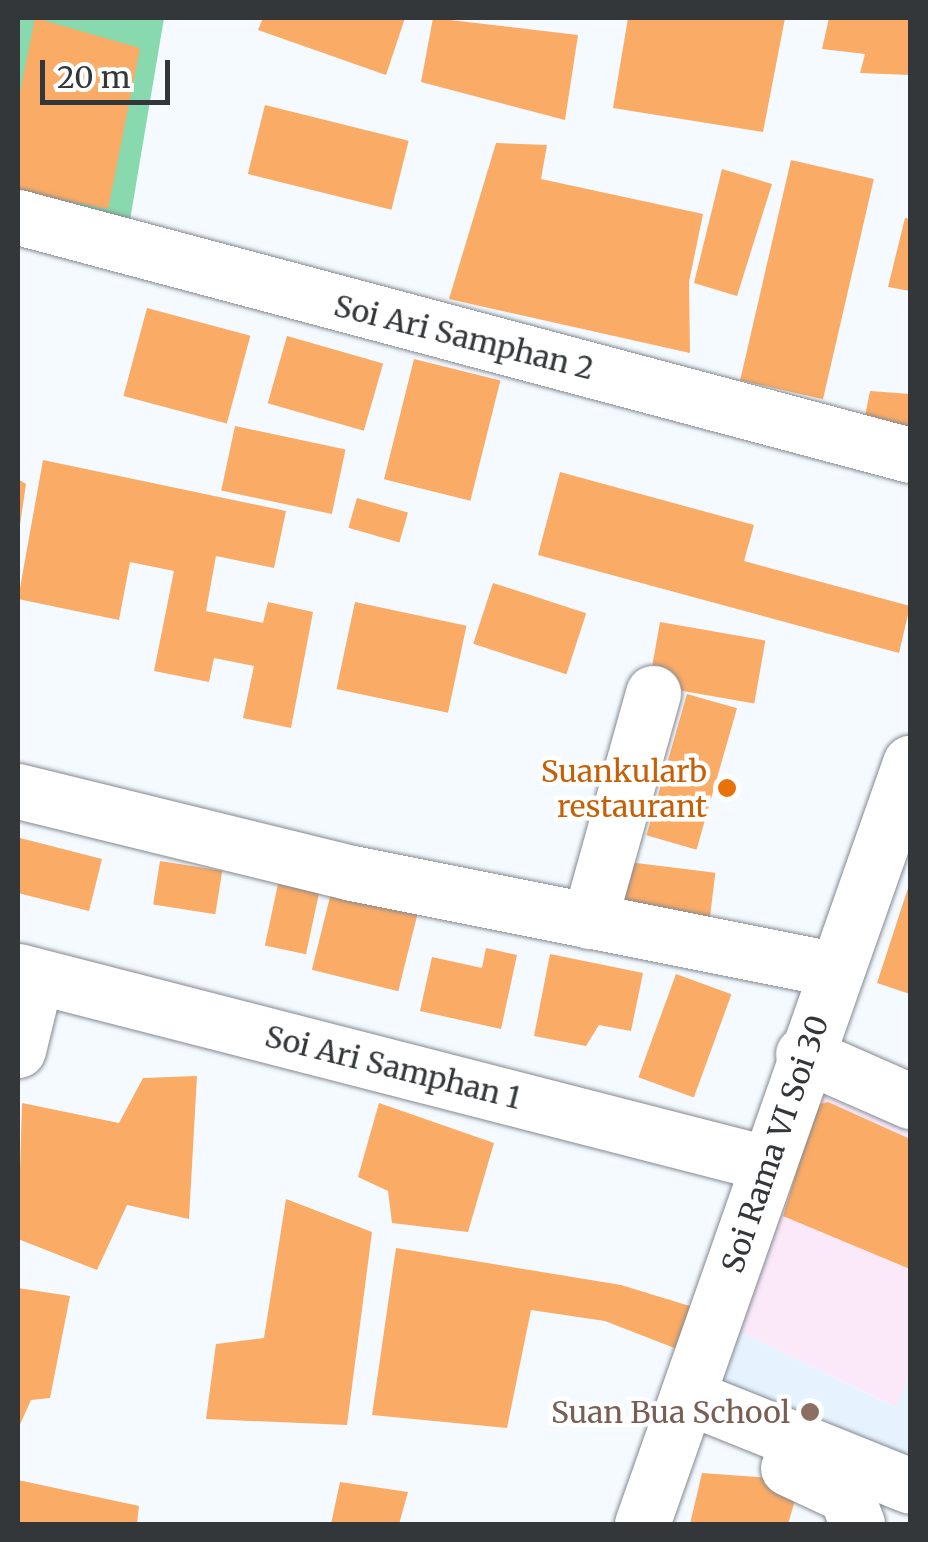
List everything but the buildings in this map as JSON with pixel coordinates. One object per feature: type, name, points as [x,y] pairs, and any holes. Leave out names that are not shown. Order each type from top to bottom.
[{"type":"street","name":"Soi Ari Samphan 2","points":[[18,217],[910,455]]},
{"type":"street","points":[[589,921],[653,694]]},
{"type":"street","name":"Soi Rama VI Soi 30","points":[[642,1524],[769,1164],[803,1054],[910,763]]},
{"type":"street","points":[[18,791],[589,921],[836,970]]},
{"type":"street","points":[[18,1050],[27,973]]},
{"type":"street","name":"Soi Ari Samphan 1","points":[[27,973],[769,1164]]},
{"type":"street","points":[[803,1054],[910,1102]]},
{"type":"street","points":[[685,1408],[910,1486]]},
{"type":"street","points":[[685,1408],[846,1495],[857,1524]]},
{"type":"shaded area","points":[[816,1093],[910,1132],[910,1374],[896,1407],[734,1329]]},
{"type":"shaded area","name":"Suan Bua School","points":[[734,1329],[895,1407],[910,1374],[910,1502],[707,1417]]},
{"type":"green space","points":[[18,18],[164,18],[128,232],[18,197]]},
{"type":"place","name":"Suankularb restaurant","points":[[727,788]]},
{"type":"place","name":"Suan Bua School","points":[[810,1412]]}]
